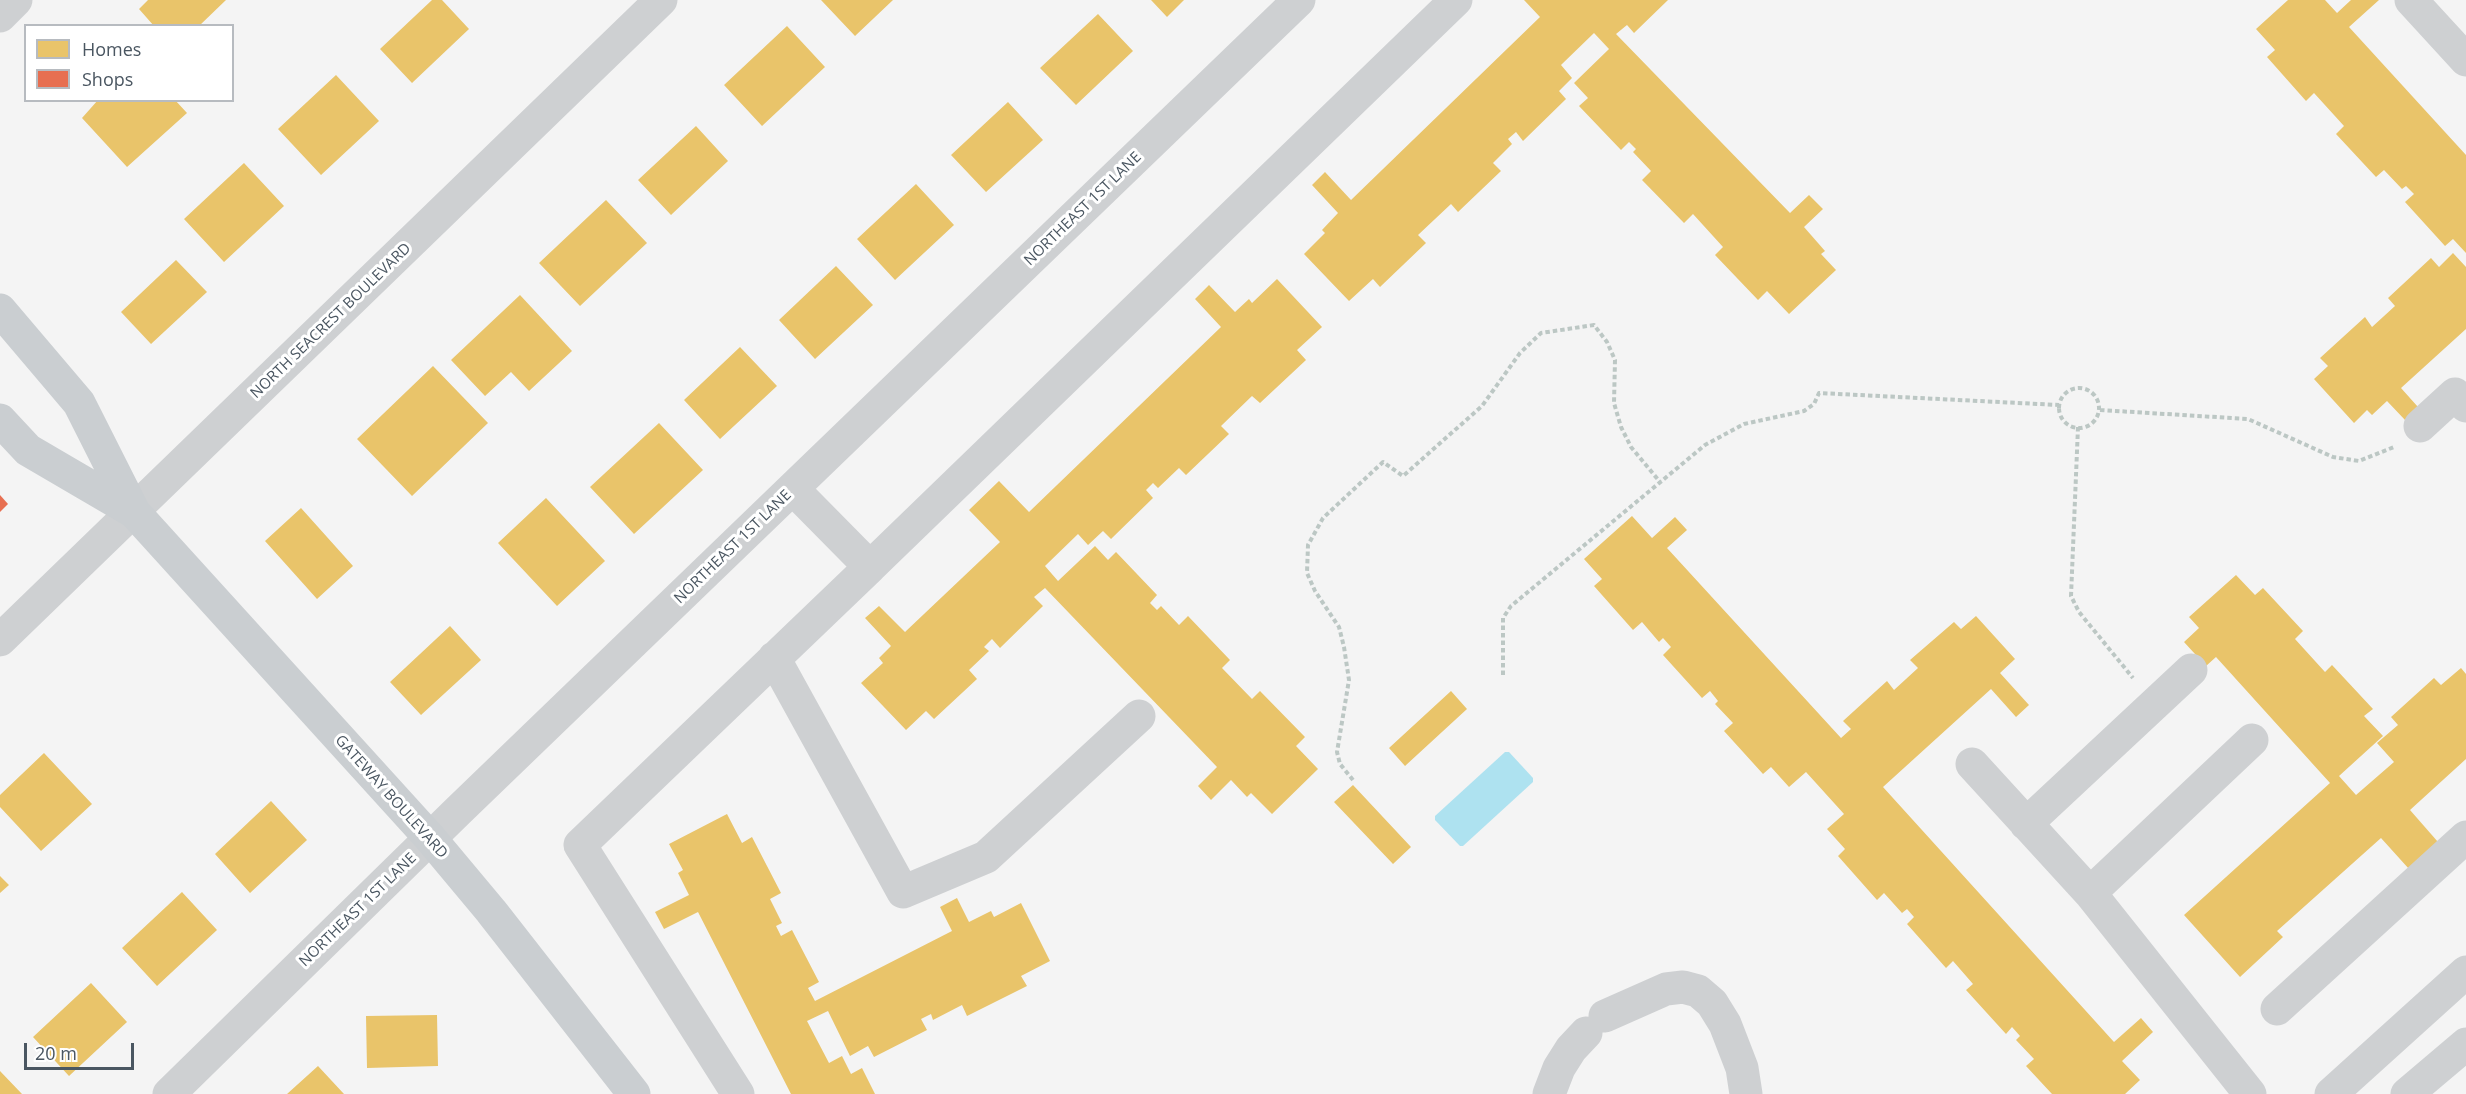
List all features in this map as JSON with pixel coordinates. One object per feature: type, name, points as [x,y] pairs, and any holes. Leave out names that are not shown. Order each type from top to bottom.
[{"type":"main road","name":"GATEWAY BOULEVARD","points":[[0,310],[79,403],[134,512],[430,838],[498,920],[634,1094]]},
{"type":"main road","name":"GATEWAY BOULEVARD","points":[[0,420],[28,450],[134,512]]},
{"type":"street","points":[[0,16],[16,0]]},
{"type":"street","name":"NORTH SEACREST BOULEVARD","points":[[0,640],[661,0]]},
{"type":"street","name":"NORTHEAST 1ST LANE","points":[[169,1094],[430,838],[1299,0]]},
{"type":"street","points":[[738,1094],[580,845],[1456,0]]},
{"type":"street","points":[[2410,0],[2466,60]]},
{"type":"street","points":[[2420,426],[2455,394],[2466,405]]},
{"type":"street","points":[[793,489],[870,567]]},
{"type":"street","points":[[774,658],[903,892],[986,857],[1139,716]]},
{"type":"street","points":[[2026,824],[2191,670]]},
{"type":"street","points":[[2090,893],[2252,740]]},
{"type":"street","points":[[1972,764],[2090,893],[2250,1094]]},
{"type":"street","points":[[2277,1009],[2466,837]]},
{"type":"street","points":[[2331,1094],[2466,972]]},
{"type":"street","points":[[1549,1094],[1559,1068],[1571,1049],[1595,1025],[1666,989],[1683,987],[1698,991],[1712,1003],[1725,1024],[1742,1068],[1746,1094]]},
{"type":"street","points":[[2407,1094],[2466,1044]]},
{"type":"path","points":[[1353,780],[1340,764],[1337,752],[1348,680],[1344,647],[1339,627],[1315,591],[1307,573],[1308,545],[1323,518],[1383,462],[1403,476],[1482,406],[1520,352],[1541,333],[1594,325],[1607,342],[1615,360],[1614,403],[1621,427],[1631,447],[1660,482]]},
{"type":"path","points":[[2080,387],[2096,396],[2100,410],[2091,423],[2078,427],[2064,420],[2060,414],[2059,405],[2066,392],[2080,387]]},
{"type":"path","points":[[1503,675],[1503,618],[1511,606],[1660,482],[1724,434],[1744,424],[1804,411],[1814,404],[1819,393],[2059,405]]},
{"type":"path","points":[[2100,410],[2248,419],[2333,457],[2359,461],[2393,448],[2420,426]]},
{"type":"path","points":[[2078,427],[2071,596],[2079,612],[2135,681]]},
{"type":"water","points":[[1505,752],[1509,752],[1533,778],[1533,782],[1463,846],[1460,846],[1435,820],[1435,816]]},
{"type":"building: Homes","points":[[148,0],[226,0],[201,24],[152,24],[139,9]]},
{"type":"building: Homes","points":[[432,0],[442,0],[469,29],[412,83],[380,49]]},
{"type":"building: Homes","points":[[821,0],[893,0],[855,36]]},
{"type":"building: Homes","points":[[1151,0],[1184,0],[1167,17]]},
{"type":"building: Homes","points":[[1524,0],[1668,0],[1634,33],[1627,25],[1616,34],[1790,213],[1809,195],[1823,209],[1804,227],[1825,251],[1821,254],[1836,270],[1789,314],[1767,291],[1758,300],[1715,255],[1723,247],[1693,214],[1684,223],[1642,180],[1651,171],[1633,152],[1636,149],[1629,142],[1621,150],[1579,106],[1588,98],[1574,83],[1609,49],[1594,33],[1561,65],[1572,78],[1559,91],[1566,99],[1523,141],[1516,132],[1508,139],[1512,144],[1493,163],[1501,171],[1458,212],[1451,204],[1418,235],[1426,243],[1380,287],[1373,279],[1349,301],[1304,254],[1325,233],[1322,230],[1338,213],[1312,185],[1325,172],[1351,200],[1540,17]]},
{"type":"building: Homes","points":[[2288,0],[2325,0],[2337,13],[2351,0],[2379,0],[2349,27],[2466,155],[2466,253],[2453,239],[2445,246],[2405,202],[2414,194],[2406,186],[2402,189],[2384,170],[2376,177],[2336,134],[2344,126],[2314,93],[2306,101],[2267,57],[2275,50],[2256,29]]},
{"type":"building: Homes","points":[[1098,14],[1133,51],[1076,105],[1040,68]]},
{"type":"building: Homes","points":[[787,26],[825,67],[762,126],[724,85]]},
{"type":"building: Homes","points":[[336,75],[379,121],[321,175],[278,129]]},
{"type":"building: Homes","points":[[96,102],[177,102],[187,113],[127,167],[82,118]]},
{"type":"building: Homes","points":[[1008,102],[1043,140],[986,192],[951,155]]},
{"type":"building: Homes","points":[[696,126],[728,161],[671,215],[638,180]]},
{"type":"building: Homes","points":[[244,163],[284,206],[224,262],[184,219]]},
{"type":"building: Homes","points":[[916,184],[954,225],[895,280],[857,239]]},
{"type":"building: Homes","points":[[606,200],[647,243],[580,306],[539,263]]},
{"type":"building: Homes","points":[[2453,253],[2466,267],[2466,329],[2401,388],[2418,407],[2405,420],[2387,401],[2372,415],[2367,410],[2354,423],[2314,379],[2328,366],[2320,358],[2365,317],[2372,327],[2395,306],[2388,298],[2431,258],[2439,267]]},
{"type":"building: Homes","points":[[176,260],[207,292],[151,344],[121,312]]},
{"type":"building: Homes","points":[[836,266],[873,305],[815,359],[779,320]]},
{"type":"building: Homes","points":[[1277,279],[1322,327],[1297,350],[1306,360],[1260,403],[1252,396],[1221,426],[1229,434],[1186,475],[1179,468],[1158,488],[1153,483],[1146,490],[1153,498],[1111,539],[1103,531],[1088,545],[1078,534],[1045,566],[1058,581],[1095,546],[1108,560],[1116,552],[1157,595],[1150,603],[1157,610],[1161,606],[1179,625],[1188,616],[1230,660],[1222,668],[1252,699],[1260,691],[1305,737],[1296,746],[1318,769],[1272,814],[1251,793],[1247,797],[1231,780],[1211,800],[1198,786],[1217,767],[1045,588],[1034,597],[1043,606],[1000,648],[992,639],[984,647],[989,651],[969,670],[977,679],[934,719],[926,711],[906,730],[861,683],[883,663],[879,658],[891,646],[865,618],[879,606],[905,632],[1000,542],[969,510],[999,481],[1029,512],[1221,327],[1195,299],[1209,285],[1235,312],[1249,299],[1252,303]]},
{"type":"building: Homes","points":[[520,295],[572,351],[529,391],[511,372],[485,396],[451,360]]},
{"type":"building: Homes","points":[[740,347],[777,386],[720,439],[684,400]]},
{"type":"building: Homes","points":[[433,366],[488,423],[412,496],[357,439]]},
{"type":"building: Homes","points":[[659,423],[703,470],[634,534],[590,487]]},
{"type":"building: Homes","points":[[546,498],[605,561],[557,606],[498,543]]},
{"type":"building: Homes","points":[[301,508],[353,566],[317,599],[265,541]]},
{"type":"building: Homes","points":[[1632,516],[1652,538],[1675,517],[1687,530],[1667,548],[1841,738],[1851,729],[1843,721],[1887,681],[1894,690],[1918,668],[1910,660],[1954,622],[1961,629],[1976,616],[2015,659],[2000,673],[2029,705],[2016,717],[1991,689],[1883,787],[2114,1042],[2141,1018],[2153,1032],[2122,1061],[2140,1080],[2125,1094],[2052,1094],[2026,1066],[2034,1059],[2016,1040],[2020,1036],[2012,1027],[2006,1034],[1966,990],[1973,984],[1953,961],[1946,968],[1907,924],[1914,917],[1907,909],[1902,913],[1884,893],[1877,900],[1838,856],[1845,849],[1827,829],[1844,814],[1806,772],[1789,787],[1771,767],[1763,774],[1724,731],[1733,723],[1715,704],[1718,701],[1710,691],[1702,698],[1663,655],[1671,647],[1663,638],[1659,642],[1642,622],[1633,630],[1594,586],[1602,579],[1584,559]]},
{"type":"building: Homes","points":[[2236,575],[2255,595],[2263,588],[2303,631],[2295,639],[2325,672],[2332,665],[2373,709],[2364,716],[2383,736],[2339,776],[2356,795],[2394,762],[2377,743],[2398,725],[2391,717],[2434,678],[2441,685],[2461,668],[2466,674],[2466,759],[2410,810],[2438,842],[2409,869],[2381,838],[2277,931],[2283,937],[2240,977],[2184,915],[2330,783],[2216,657],[2206,666],[2184,642],[2199,628],[2189,617]]},
{"type":"building: Homes","points":[[450,626],[481,660],[421,715],[390,682]]},
{"type":"building: Homes","points":[[1451,691],[1467,709],[1405,766],[1389,748]]},
{"type":"building: Homes","points":[[44,753],[92,804],[41,851],[0,807],[0,795]]},
{"type":"building: Homes","points":[[1353,785],[1411,847],[1393,864],[1334,802]]},
{"type":"building: Homes","points":[[271,801],[307,840],[250,893],[215,854]]},
{"type":"building: Homes","points":[[727,814],[742,843],[752,837],[781,893],[770,899],[782,923],[776,926],[781,936],[792,930],[819,982],[808,988],[815,1001],[952,931],[940,907],[957,898],[969,922],[991,911],[994,917],[1021,903],[1050,961],[1021,976],[1027,986],[967,1016],[962,1005],[933,1020],[931,1014],[921,1019],[927,1030],[874,1057],[868,1046],[850,1056],[828,1011],[807,1021],[829,1063],[842,1056],[851,1074],[862,1068],[875,1094],[791,1094],[698,912],[664,929],[655,912],[689,895],[678,873],[683,870],[669,844]]},
{"type":"building: Homes","points":[[0,876],[9,885],[0,893]]},
{"type":"building: Homes","points":[[182,892],[217,930],[157,986],[122,948]]},
{"type":"building: Homes","points":[[91,983],[127,1022],[69,1076],[33,1037]]},
{"type":"building: Homes","points":[[437,1015],[438,1066],[367,1068],[366,1016]]},
{"type":"building: Homes","points":[[318,1066],[344,1094],[287,1094]]},
{"type":"building: Homes","points":[[0,1071],[22,1094],[0,1094]]},
{"type":"building: Shops","points":[[0,495],[8,504],[0,512]]}]
